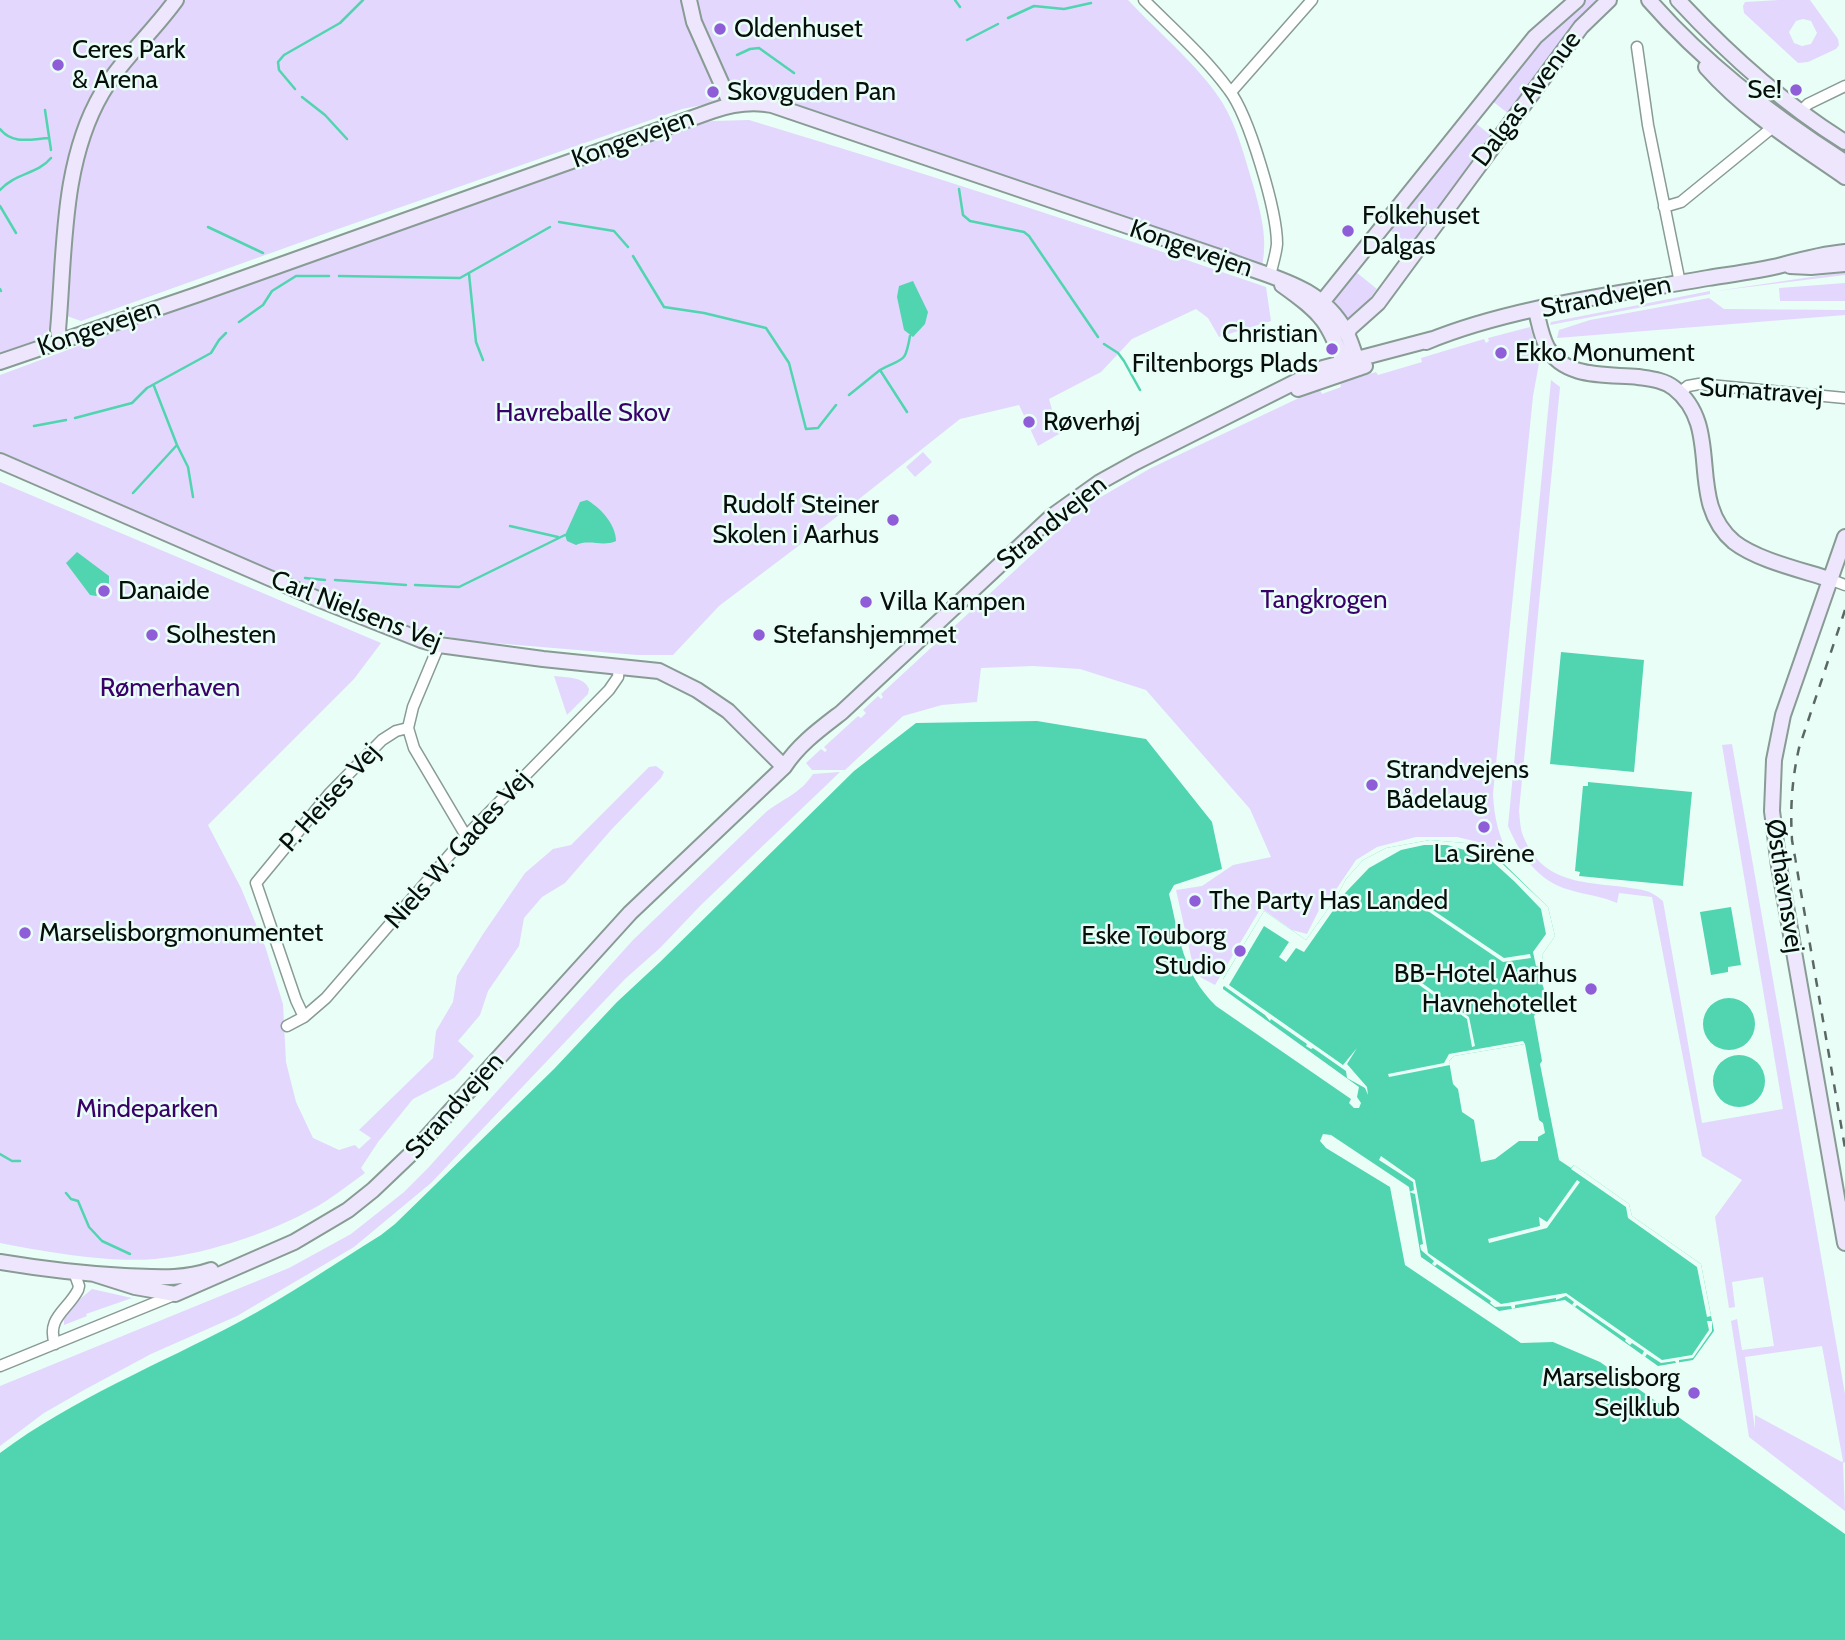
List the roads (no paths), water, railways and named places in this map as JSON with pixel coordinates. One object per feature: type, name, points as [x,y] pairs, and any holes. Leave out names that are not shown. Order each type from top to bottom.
[{"type":"street","points":[[60,341],[58,330],[67,214],[72,179],[84,135],[103,91],[176,0]]},
{"type":"street","points":[[689,0],[694,22],[732,105]]},
{"type":"street","points":[[1144,0],[1231,92],[1254,147],[1270,203],[1277,245],[1270,276]]},
{"type":"street","points":[[1231,92],[1312,0]]},
{"type":"street","name":"Dalgas Avenue","points":[[1323,302],[1535,37],[1577,0]]},
{"type":"street","name":"Dalgas Avenue","points":[[1347,334],[1350,328],[1378,303],[1581,27],[1609,0]]},
{"type":"street","points":[[1648,0],[1708,70],[1738,99],[1845,177]]},
{"type":"street","points":[[1668,0],[1744,88]]},
{"type":"street","points":[[1678,0],[1733,56],[1800,111],[1845,142]]},
{"type":"street","points":[[1669,23],[1744,88],[1808,138],[1845,162]]},
{"type":"street","points":[[1637,47],[1648,125],[1680,283]]},
{"type":"street","points":[[1800,111],[1808,104],[1845,86]]},
{"type":"street","name":"Kongevejen","points":[[0,362],[732,105],[754,103],[772,105],[1270,276]]},
{"type":"street","points":[[1664,207],[1681,202],[1773,127]]},
{"type":"street","name":"Strandvejen","points":[[0,1366],[273,1252],[348,1210],[396,1171],[630,914],[784,767],[793,752],[842,712],[1058,512],[1117,472],[1260,402],[1351,365],[1433,339],[1536,311],[1845,251]]},
{"type":"street","name":"Strandvejen","points":[[1782,265],[1811,267],[1845,264]]},
{"type":"street","points":[[1270,276],[1303,287],[1323,302],[1347,334],[1351,365]]},
{"type":"street","points":[[1270,276],[1304,300],[1323,318],[1351,365]]},
{"type":"street","points":[[1323,302],[1323,318]]},
{"type":"street","name":"Sumatravej","points":[[1536,311],[1547,348],[1561,364],[1580,372],[1660,381],[1679,393],[1698,422],[1708,500],[1715,520],[1724,533],[1737,544],[1764,556],[1829,579]]},
{"type":"street","name":"Sumatravej","points":[[1679,393],[1690,385],[1699,384],[1845,398]]},
{"type":"street","name":"Carl Nielsens Vej","points":[[0,461],[320,600],[439,645],[659,671],[697,690],[727,711],[784,767]]},
{"type":"street","name":"Østhavnsvej","points":[[1845,537],[1783,715],[1774,760],[1772,811],[1781,880],[1845,1243]]},
{"type":"street","points":[[1829,579],[1845,585]]},
{"type":"street","name":"P. Heises Vej","points":[[304,1017],[256,883],[330,793],[382,740],[396,731],[408,729],[412,707],[439,645]]},
{"type":"street","name":"Niels W. Gades Vej","points":[[287,1026],[304,1017],[326,998],[466,836],[609,690],[618,677],[619,667]]},
{"type":"street","points":[[408,729],[414,748],[466,836]]},
{"type":"street","points":[[0,1262],[94,1274],[177,1278],[197,1275],[273,1252]]},
{"type":"street","points":[[55,1344],[53,1324],[78,1290],[74,1272]]},
{"type":"street","points":[[94,1274],[135,1287],[175,1294]]},
{"type":"waterway","points":[[295,89],[279,70],[278,62],[284,55],[340,23],[363,0]]},
{"type":"waterway","points":[[955,0],[960,7]]},
{"type":"waterway","points":[[1008,18],[1034,6],[1064,9],[1091,3]]},
{"type":"waterway","points":[[967,40],[998,24]]},
{"type":"waterway","points":[[737,55],[759,48],[794,73]]},
{"type":"waterway","points":[[811,90],[835,99]]},
{"type":"waterway","points":[[302,97],[325,115],[347,139]]},
{"type":"waterway","points":[[45,110],[51,150]]},
{"type":"waterway","points":[[0,129],[16,139],[49,138]]},
{"type":"waterway","points":[[0,190],[51,158]]},
{"type":"waterway","points":[[959,189],[963,215],[970,221],[1024,232],[1029,236],[1098,337]]},
{"type":"waterway","points":[[0,206],[16,233]]},
{"type":"waterway","points":[[559,222],[614,231],[628,247]]},
{"type":"waterway","points":[[208,227],[263,253]]},
{"type":"waterway","points":[[339,276],[460,278],[550,227]]},
{"type":"waterway","points":[[633,256],[664,307],[704,313],[766,328],[789,363],[806,429],[818,428],[836,405]]},
{"type":"waterway","points":[[469,274],[476,342],[483,360]]},
{"type":"waterway","points":[[239,322],[263,305],[272,291],[296,276],[329,276]]},
{"type":"waterway","points":[[75,418],[132,403],[147,388],[211,353],[226,333]]},
{"type":"waterway","points":[[880,370],[902,359],[910,336]]},
{"type":"waterway","points":[[1104,344],[1118,353],[1140,390]]},
{"type":"waterway","points":[[849,395],[880,370],[907,412]]},
{"type":"waterway","points":[[133,493],[177,445],[154,386]]},
{"type":"waterway","points":[[34,426],[66,420]]},
{"type":"waterway","points":[[177,445],[188,467],[193,497]]},
{"type":"waterway","points":[[510,526],[558,537]]},
{"type":"waterway","points":[[415,585],[459,587],[565,535]]},
{"type":"waterway","points":[[305,578],[325,580]]},
{"type":"waterway","points":[[335,580],[406,585]]},
{"type":"waterway","points":[[0,1154],[12,1161],[20,1161]]},
{"type":"waterway","points":[[66,1193],[71,1199],[78,1201],[89,1227],[102,1241],[130,1254]]},
{"type":"railway","points":[[1845,610],[1799,748],[1791,816],[1792,840],[1845,1148]]},
{"type":"place","name":"Oldenhuset","points":[[720,29]]},
{"type":"place","name":"Ceres Park & Arena","points":[[58,65]]},
{"type":"place","name":"Se!","points":[[1796,90]]},
{"type":"place","name":"Skovguden Pan","points":[[713,92]]},
{"type":"place","name":"Folkehuset Dalgas","points":[[1348,231]]},
{"type":"place","name":"Christian Filtenborgs Plads","points":[[1332,349]]},
{"type":"place","name":"Ekko Monument","points":[[1501,353]]},
{"type":"place","name":"Røverhøj","points":[[1029,422]]},
{"type":"place","name":"Rudolf Steiner Skolen i Aarhus","points":[[893,520]]},
{"type":"place","name":"Danaide","points":[[104,591]]},
{"type":"place","name":"Villa Kampen","points":[[866,602]]},
{"type":"place","name":"Solhesten","points":[[152,635]]},
{"type":"place","name":"Stefanshjemmet","points":[[759,635]]},
{"type":"place","name":"Strandvejens Bådelaug","points":[[1372,785]]},
{"type":"place","name":"La Sirène","points":[[1484,827]]},
{"type":"place","name":"The Party Has Landed","points":[[1195,901]]},
{"type":"place","name":"Marselisborgmonumentet","points":[[25,933]]},
{"type":"place","name":"Eske Touborg Studio","points":[[1240,951]]},
{"type":"place","name":"BB-Hotel Aarhus Havnehotellet","points":[[1591,989]]},
{"type":"place","name":"Marselisborg Sejlklub","points":[[1694,1393]]},
{"type":"park label","name":"Havreballe Skov","points":[[583,413]]},
{"type":"park label","name":"Tangkrogen","points":[[1324,600]]},
{"type":"park label","name":"Rømerhaven","points":[[170,688]]},
{"type":"park label","name":"Mindeparken","points":[[147,1109]]}]
